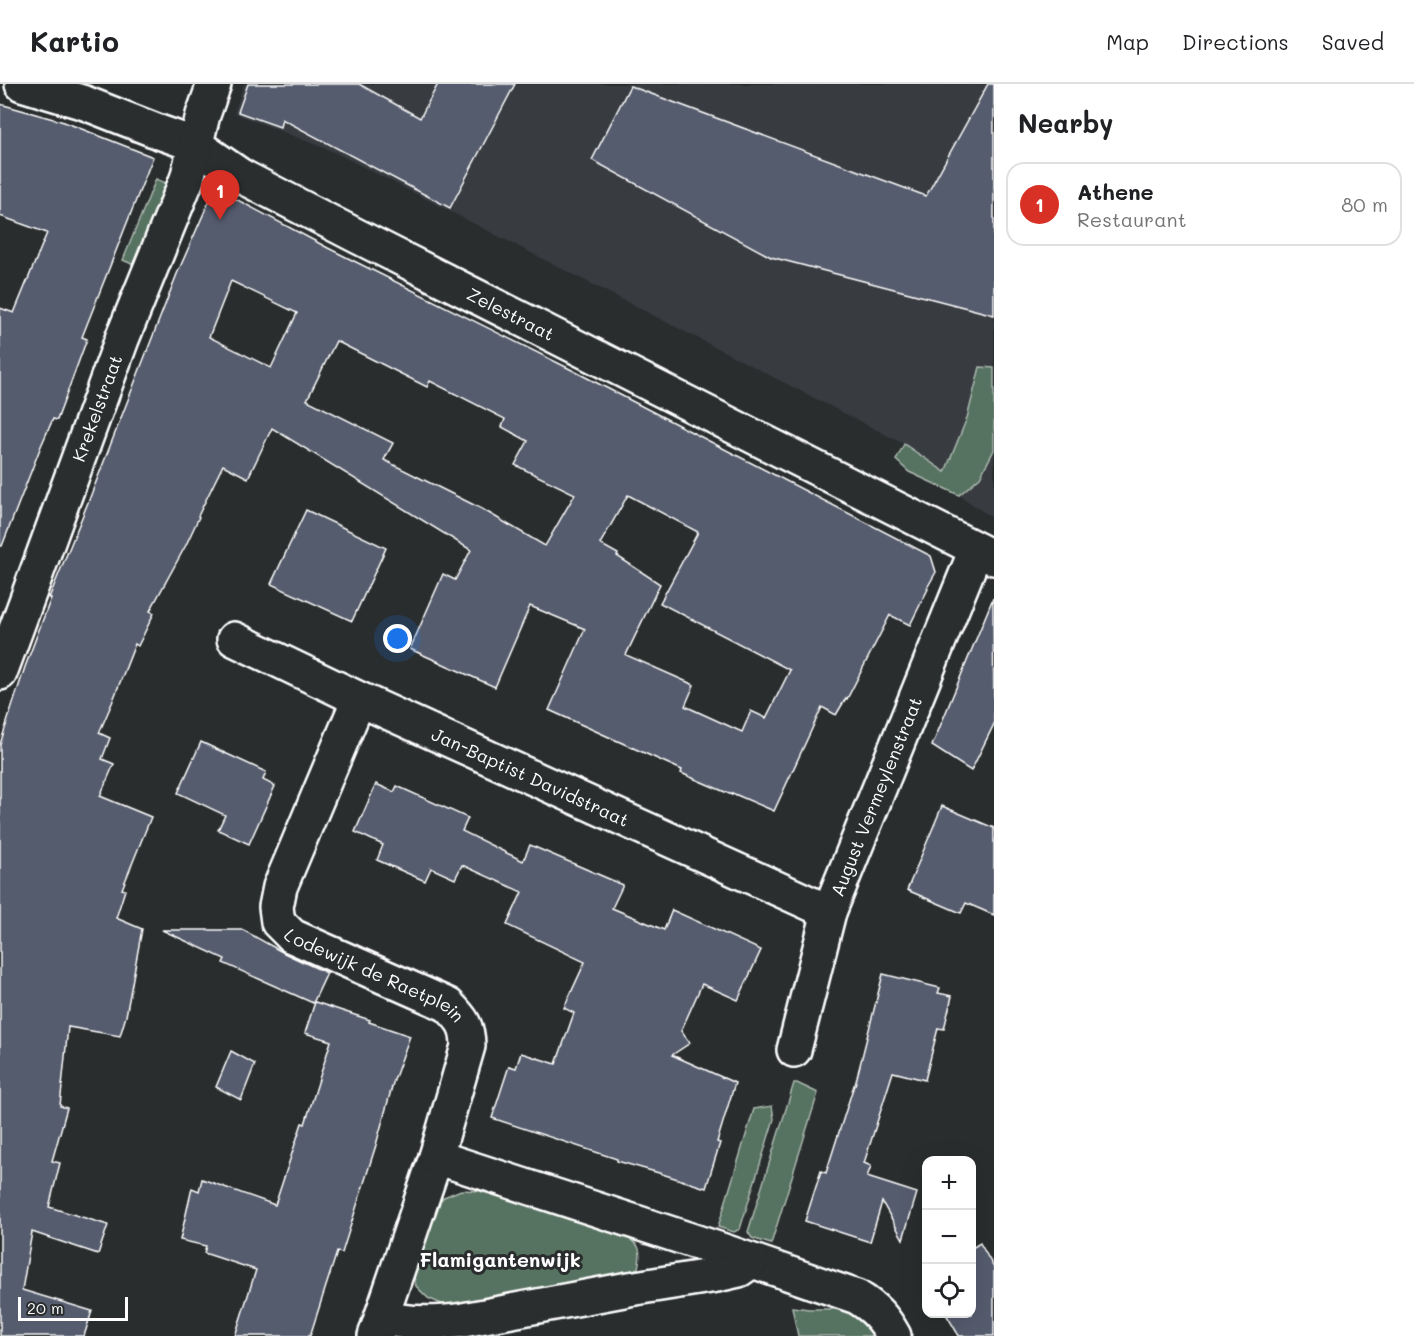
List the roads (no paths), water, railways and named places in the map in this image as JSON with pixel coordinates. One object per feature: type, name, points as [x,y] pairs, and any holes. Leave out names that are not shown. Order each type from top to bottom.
[{"type":"street","name":"Zelestraat","points":[[22,84],[85,103],[196,145],[241,176],[292,203],[985,554]]},
{"type":"street","name":"Krekelstraat","points":[[0,673],[122,339],[187,179],[203,115],[214,84]]},
{"type":"street","name":"August Vermeylenstraat","points":[[794,1050],[830,912],[985,554]]},
{"type":"street","name":"Jan-Baptist Davidstraat","points":[[234,639],[359,699],[830,912]]},
{"type":"street","name":"Lodewijk de Raetplein","points":[[359,699],[280,887],[276,907],[278,922],[292,936],[448,1005],[461,1018],[468,1032],[468,1046],[436,1157],[379,1326]]},
{"type":"street","points":[[436,1157],[857,1297],[872,1306],[894,1336]]},
{"type":"street","points":[[657,1230],[657,1285]]},
{"type":"street","name":"Lodewijk de Raetplein","points":[[379,1326],[398,1322],[440,1323],[739,1270],[752,1261]]},
{"type":"place","name":"Athene","points":[[220,220]]},
{"type":"district","name":"Flamigantenwijk","points":[[500,1259]]}]
